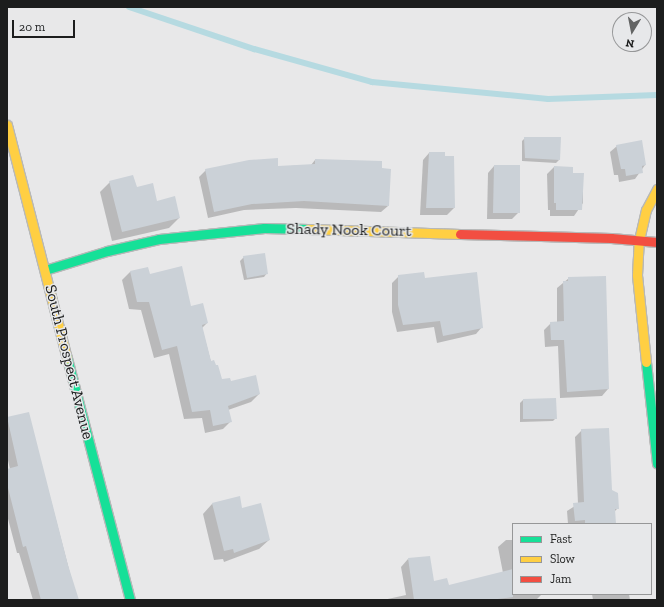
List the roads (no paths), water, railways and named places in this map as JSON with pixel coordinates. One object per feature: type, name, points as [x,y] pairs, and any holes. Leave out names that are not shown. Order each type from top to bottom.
[{"type":"street","name":"South Prospect Avenue","points":[[7,125],[130,600]]},
{"type":"street","points":[[657,189],[646,210],[639,240],[637,275],[657,463]]},
{"type":"street","name":"Shady Nook Court","points":[[45,270],[107,251],[159,239],[264,228],[639,240],[657,242]]},
{"type":"waterway","points":[[129,7],[254,49],[372,82],[548,99],[657,95]]}]
